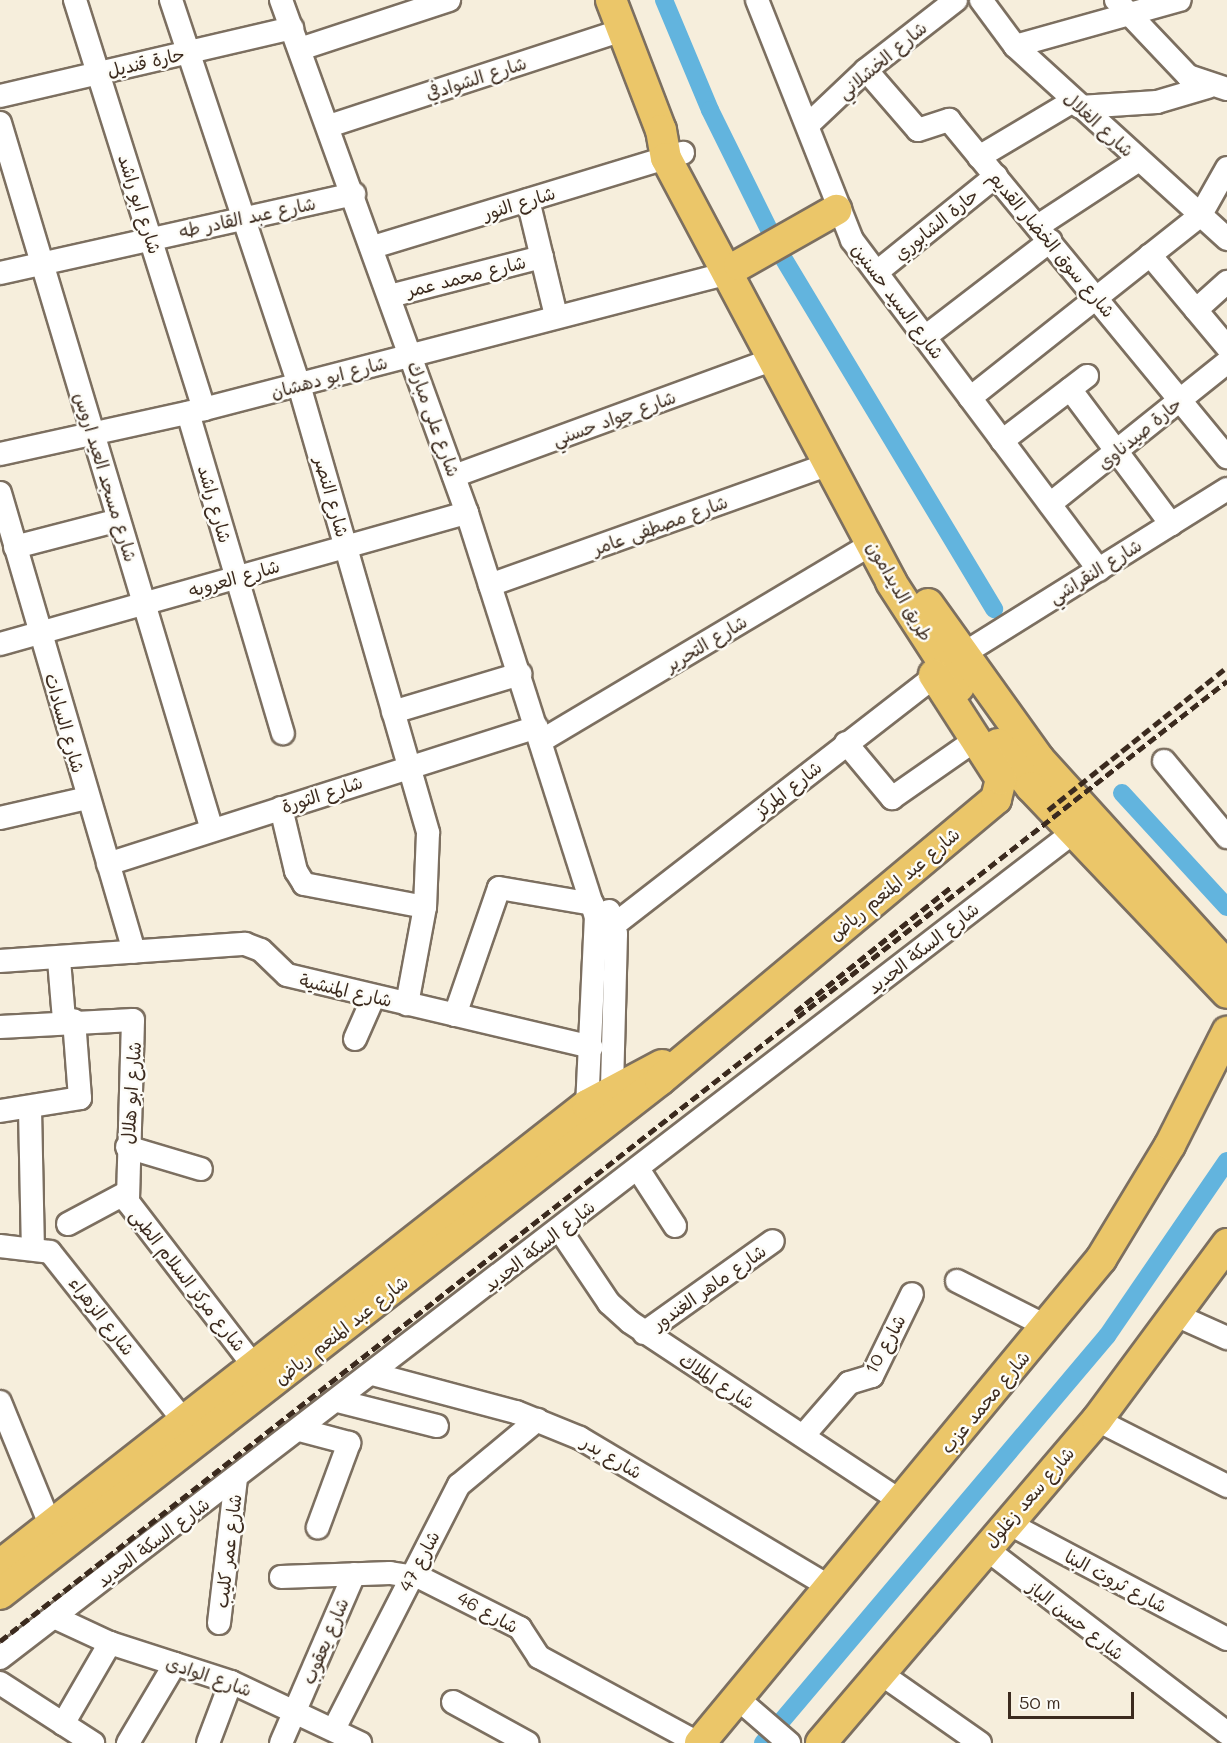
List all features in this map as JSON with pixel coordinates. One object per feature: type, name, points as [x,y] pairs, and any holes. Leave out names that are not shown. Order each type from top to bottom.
[{"type":"main road","name":"طريق الديدامون","points":[[611,0],[670,147],[739,266],[899,577],[947,665],[1022,777],[1075,831],[1227,966]]},
{"type":"main road","points":[[739,266],[836,210]]},
{"type":"main road","name":"طريق الديدامون","points":[[739,266],[774,359],[872,544],[899,577]]},
{"type":"main road","name":"طريق الديدامون","points":[[947,665],[1039,759],[1227,993]]},
{"type":"main road","name":"شارع عبد المنعم رياض","points":[[0,1594],[149,1466],[592,1116],[679,1061],[996,799],[1000,779],[975,740],[947,665]]},
{"type":"main road","name":"شارع محمد عزب","points":[[699,1743],[747,1706],[830,1587],[1048,1328],[1125,1222],[1227,1032]]},
{"type":"main road","name":"شارع سعد زغلول","points":[[821,1743],[1006,1522],[1097,1420],[1178,1316],[1227,1244]]},
{"type":"main road","name":"شارع عبد المنعم رياض","points":[[0,1565],[51,1527],[149,1466],[184,1421],[253,1365],[358,1301]]},
{"type":"street","name":"شارع ابو راشد","points":[[75,0],[150,239],[196,411]]},
{"type":"street","name":"شارع النصر","points":[[171,0],[299,385],[347,547],[431,849],[425,907],[407,1004]]},
{"type":"street","name":"شارع على مبارك","points":[[282,0],[354,194],[467,513],[574,843]]},
{"type":"street","points":[[300,49],[449,0]]},
{"type":"street","name":"شارع السيد حسنين","points":[[757,0],[810,123],[836,210],[877,272],[1098,570]]},
{"type":"street","name":"شارع الخشلاني","points":[[810,123],[866,70],[956,0]]},
{"type":"street","name":"شارع الغلال","points":[[981,0],[1015,46],[1076,104],[1227,239]]},
{"type":"street","points":[[1015,46],[1123,7],[1180,0]]},
{"type":"street","points":[[1123,7],[1179,68],[1218,88]]},
{"type":"street","name":"حارة قنديل","points":[[0,96],[292,28]]},
{"type":"street","name":"شارع الشوادفي","points":[[329,126],[622,30]]},
{"type":"street","name":"شارع سوق الخضار القديم","points":[[866,70],[918,130],[946,119],[1044,233],[1227,458]]},
{"type":"street","points":[[979,157],[1076,104],[1156,102],[1218,88]]},
{"type":"street","name":"شارع مسجد العيد اروس","points":[[0,123],[212,830]]},
{"type":"street","name":"شارع النور","points":[[372,247],[528,200],[670,147]]},
{"type":"street","points":[[925,337],[1044,233],[1138,160]]},
{"type":"street","points":[[970,398],[1200,216],[1226,172]]},
{"type":"street","name":"حارة الشابوري","points":[[877,272],[996,176]]},
{"type":"street","name":"شارع عبد القادر طه","points":[[0,273],[354,194]]},
{"type":"street","points":[[528,200],[556,316]]},
{"type":"street","points":[[1150,255],[1227,347]]},
{"type":"street","name":"شارع محمد عمر","points":[[390,296],[542,257]]},
{"type":"street","name":"شارع ابو دهشان","points":[[0,453],[94,435],[299,385],[739,266]]},
{"type":"street","points":[[1196,310],[1227,282]]},
{"type":"street","name":"شارع جواد حسني","points":[[454,476],[774,359]]},
{"type":"street","name":"حارة صيدناوى","points":[[1050,504],[1227,362]]},
{"type":"street","points":[[1002,441],[1078,383],[1116,451],[1171,524]]},
{"type":"street","name":"شارع راشد","points":[[196,411],[236,578],[283,733]]},
{"type":"street","name":"شارع مصطفى عامر","points":[[490,585],[830,464]]},
{"type":"street","name":"شارع النقراشي","points":[[947,665],[1227,489]]},
{"type":"street","name":"شارع السادات","points":[[0,493],[87,798],[134,952]]},
{"type":"street","name":"شارع العروبه","points":[[0,644],[467,513]]},
{"type":"street","points":[[15,548],[119,520]]},
{"type":"street","name":"شارع التحرير","points":[[539,734],[872,544]]},
{"type":"street","name":"شارع المركز","points":[[614,925],[947,665]]},
{"type":"street","points":[[393,712],[520,674]]},
{"type":"street","name":"شارع الثورة","points":[[108,864],[408,766],[539,734]]},
{"type":"street","points":[[846,743],[892,798],[975,740]]},
{"type":"street","points":[[1164,760],[1227,837]]},
{"type":"street","points":[[0,818],[87,798]]},
{"type":"street","points":[[281,808],[296,871],[304,884],[425,907]]},
{"type":"street","name":"شارع السكة الحديد","points":[[0,1658],[338,1401],[1075,831]]},
{"type":"street","points":[[574,843],[593,904],[599,942],[592,1047],[592,1116]]},
{"type":"street","points":[[574,843],[614,925],[617,1099]]},
{"type":"street","points":[[455,1015],[499,888],[593,904]]},
{"type":"street","name":"شارع المنشية","points":[[0,961],[59,960],[210,944],[254,946],[287,975],[592,1047]]},
{"type":"street","points":[[0,1111],[30,1109],[74,1101],[81,1092],[59,960]]},
{"type":"street","points":[[355,1039],[374,996]]},
{"type":"street","name":"شارع ابو هلال","points":[[0,1027],[127,1017],[135,1023],[126,1193]]},
{"type":"street","points":[[30,1109],[33,1248]]},
{"type":"street","points":[[127,1147],[201,1169]]},
{"type":"street","points":[[638,1169],[675,1226]]},
{"type":"street","points":[[68,1224],[126,1193]]},
{"type":"street","name":"شارع مركز السلام الطبى","points":[[126,1193],[132,1210],[253,1365]]},
{"type":"street","name":"شارع الملاك","points":[[560,1230],[609,1303],[644,1333],[902,1502]]},
{"type":"street","name":"شارع ماهر الغندور","points":[[644,1333],[773,1241]]},
{"type":"street","name":"شارع الزهراء","points":[[0,1246],[33,1248],[54,1256],[184,1421]]},
{"type":"street","points":[[957,1281],[1048,1328]]},
{"type":"street","name":"شارع 10","points":[[803,1436],[849,1383],[873,1376],[912,1294]]},
{"type":"street","points":[[1178,1316],[1227,1338]]},
{"type":"street","name":"شارع بدر","points":[[373,1374],[537,1420],[580,1438],[830,1587]]},
{"type":"street","points":[[338,1401],[437,1426]]},
{"type":"street","points":[[0,1402],[51,1527]]},
{"type":"street","name":"شارع 47","points":[[335,1735],[412,1575],[465,1477],[537,1420]]},
{"type":"street","points":[[1097,1420],[1227,1486]]},
{"type":"street","points":[[300,1430],[349,1443],[318,1527]]},
{"type":"street","name":"شارع عمر كليب","points":[[219,1623],[236,1478]]},
{"type":"street","name":"شارع ثروت البنا","points":[[1006,1522],[1227,1639]]},
{"type":"street","name":"شارع حسن الباز","points":[[985,1548],[1227,1733]]},
{"type":"street","name":"شارع يعقوب","points":[[281,1743],[354,1574]]},
{"type":"street","name":"شارع 46","points":[[281,1576],[412,1575],[520,1628],[538,1657],[699,1743]]},
{"type":"street","name":"شارع الوادى","points":[[54,1617],[110,1643],[231,1682],[297,1709],[335,1735],[360,1743]]},
{"type":"street","points":[[63,1724],[110,1643]]},
{"type":"street","points":[[128,1743],[175,1664]]},
{"type":"street","points":[[880,1673],[952,1737],[980,1743]]},
{"type":"street","points":[[208,1743],[231,1682]]},
{"type":"street","points":[[5,1695],[63,1724],[93,1743]]},
{"type":"street","points":[[453,1702],[528,1743]]},
{"type":"street","points":[[747,1706],[789,1743]]},
{"type":"waterway","points":[[664,0],[710,110],[782,256],[994,609]]},
{"type":"waterway","points":[[1122,793],[1227,907]]},
{"type":"waterway","points":[[763,1743],[1107,1336],[1227,1161]]},
{"type":"railway","points":[[1048,810],[1227,667]]},
{"type":"railway","points":[[0,1641],[1227,681]]},
{"type":"railway","points":[[795,1012],[952,886]]}]
